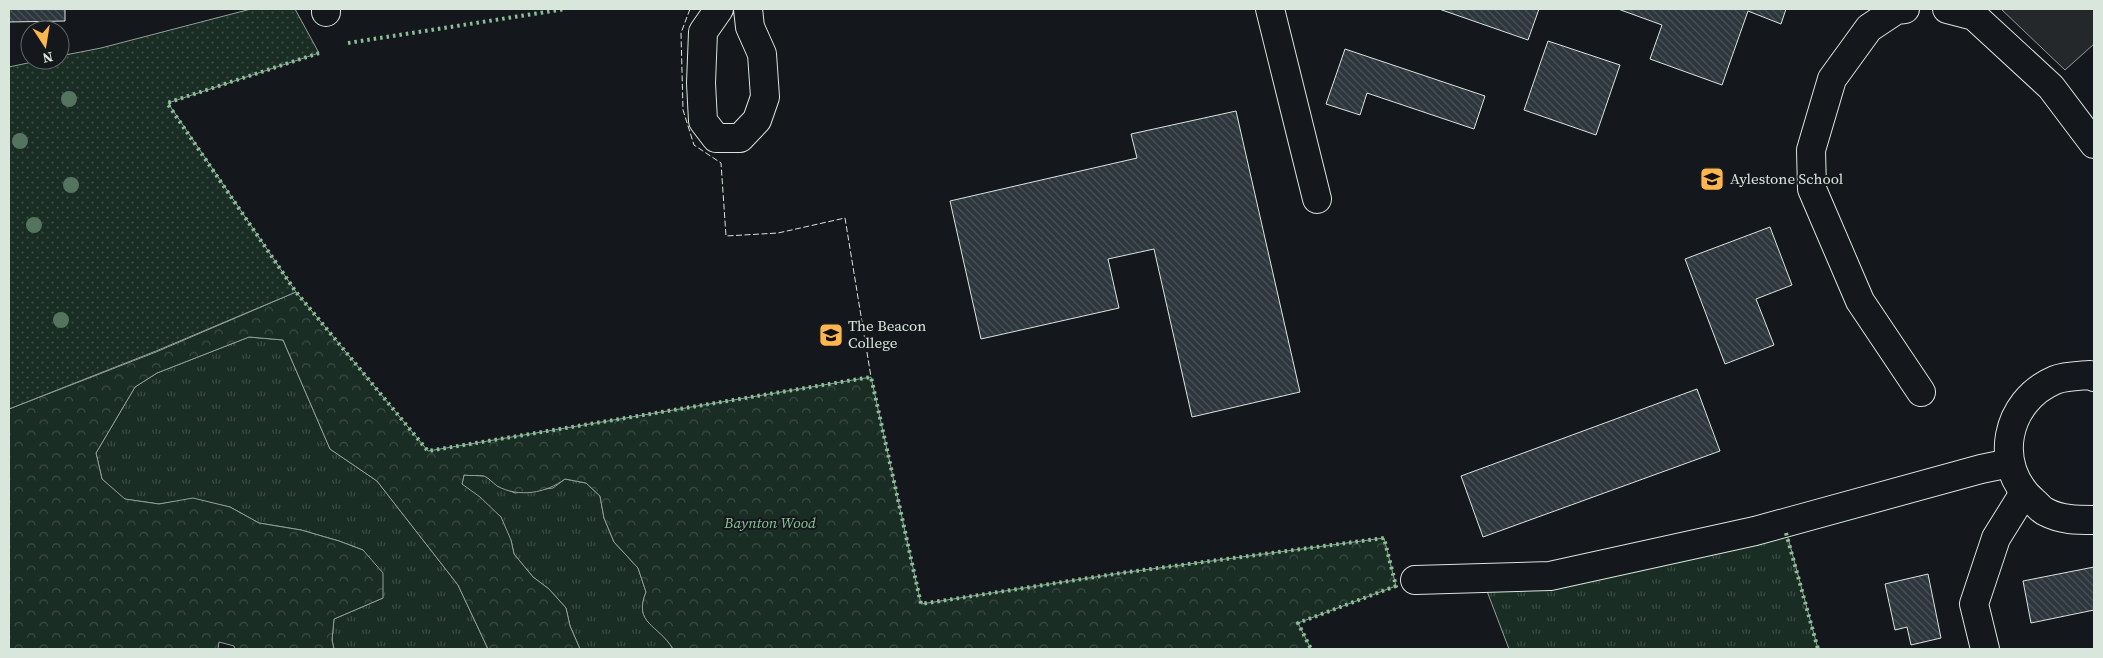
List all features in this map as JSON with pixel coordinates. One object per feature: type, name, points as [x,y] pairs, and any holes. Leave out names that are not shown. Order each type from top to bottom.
[{"type":"street","points":[[719,9],[703,32],[701,83],[703,121],[716,138],[740,138],[757,120],[765,96],[762,54],[750,27],[748,9]]},
{"type":"street","points":[[1270,9],[1317,199]]},
{"type":"street","points":[[1905,9],[1896,10],[1869,28],[1832,79],[1810,150],[1812,189],[1860,301],[1921,392]]},
{"type":"street","points":[[1947,9],[1974,16],[2051,87],[2094,144]]},
{"type":"street","points":[[2094,377],[2090,375],[2057,379],[2035,391],[2018,411],[2009,438],[2010,463],[2014,476],[2024,493],[2045,511],[2069,520],[2094,520]]},
{"type":"street","points":[[1415,580],[1550,576],[1755,531],[1972,471],[2010,463]]},
{"type":"street","points":[[1985,649],[1974,604],[1996,538],[2024,493]]},
{"type":"green space","points":[[251,9],[295,9],[319,53],[168,103],[296,292],[156,351],[9,409],[9,67],[20,65],[20,70],[70,70],[70,54],[101,48]]},
{"type":"green space","name":"Baynton Wood","points":[[296,292],[428,451],[871,377],[921,604],[1121,573],[1384,538],[1396,586],[1298,623],[1311,649],[673,649],[645,618],[643,603],[646,592],[638,568],[614,542],[604,518],[600,496],[586,483],[565,479],[541,491],[523,493],[505,490],[484,476],[464,475],[462,484],[480,497],[501,517],[511,540],[514,554],[533,577],[549,589],[566,608],[570,626],[580,649],[488,649],[458,585],[377,481],[330,449],[283,340],[249,337],[157,373],[135,387],[96,453],[102,479],[125,499],[159,504],[193,498],[230,507],[259,523],[301,530],[363,550],[383,573],[383,598],[334,619],[332,640],[334,649],[235,649],[234,646],[219,642],[218,649],[9,649],[9,409],[156,352]]},
{"type":"green space","points":[[249,337],[283,340],[330,449],[377,481],[458,585],[488,649],[334,649],[332,640],[334,619],[383,598],[363,550],[301,530],[259,523],[230,507],[193,499],[159,504],[124,499],[102,479],[96,453],[135,387],[157,373]]},
{"type":"green space","points":[[464,475],[485,476],[498,486],[515,493],[553,488],[565,479],[586,483],[600,496],[604,518],[614,542],[638,568],[646,592],[643,603],[645,618],[673,649],[580,649],[570,626],[566,608],[549,589],[533,577],[514,554],[511,540],[462,484]]},
{"type":"green space","points":[[1784,523],[1818,649],[1509,649],[1482,578]]},
{"type":"shaded area","points":[[2001,9],[2094,9],[2094,44],[2065,70]]},
{"type":"building","points":[[9,9],[65,9],[65,20],[20,20],[20,22],[9,22]]},
{"type":"building","points":[[1439,9],[1539,9],[1528,40]]},
{"type":"building","points":[[1618,9],[1786,9],[1781,24],[1748,11],[1722,85],[1650,59],[1662,25]]},
{"type":"building","points":[[1548,41],[1620,65],[1596,135],[1524,110]]},
{"type":"building","points":[[1345,49],[1485,96],[1474,129],[1367,93],[1360,115],[1326,104]]},
{"type":"building","points":[[1236,111],[1300,392],[1192,417],[1154,249],[1108,259],[1119,308],[981,339],[950,201],[1137,158],[1131,134]]},
{"type":"building","points":[[1770,227],[1792,285],[1756,299],[1774,345],[1725,364],[1685,259]]},
{"type":"building","points":[[1697,389],[1720,451],[1483,537],[1461,476]]},
{"type":"building","points":[[2094,567],[2094,610],[2031,623],[2023,581]]},
{"type":"building","points":[[1928,574],[1941,638],[1911,645],[1907,627],[1895,630],[1885,584]]},
{"type":"hedge","points":[[348,43],[565,9]]},
{"type":"hedge","points":[[319,53],[167,103],[296,292],[428,451],[871,377],[921,604],[1121,573],[1384,538],[1396,586],[1298,623],[1311,649]]},
{"type":"hedge","points":[[1786,533],[1818,649]]},
{"type":"fence","points":[[690,9],[681,33],[683,110],[694,145],[721,163],[726,236],[778,233],[845,218],[871,377]]},
{"type":"place","name":"Aylestone School","points":[[1712,179]]},
{"type":"place","name":"The Beacon College","points":[[831,335]]}]
